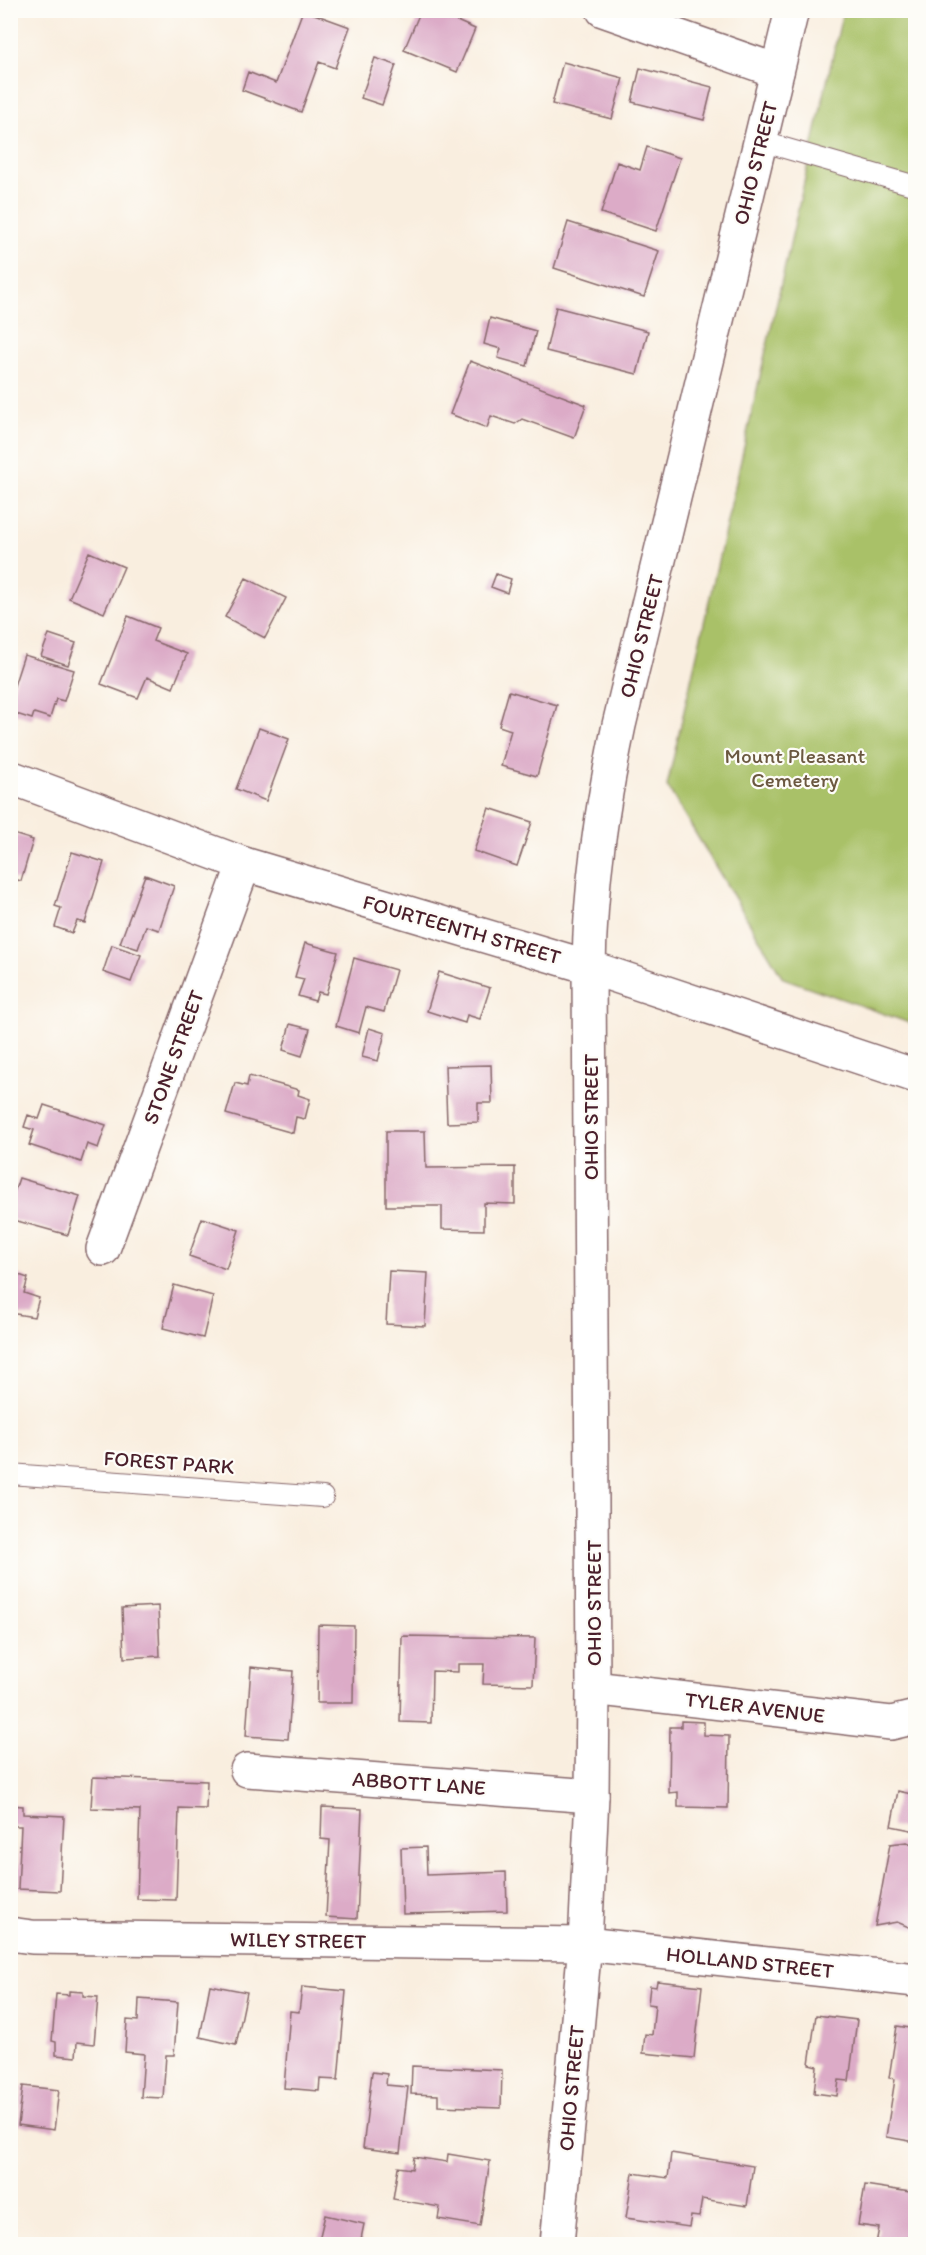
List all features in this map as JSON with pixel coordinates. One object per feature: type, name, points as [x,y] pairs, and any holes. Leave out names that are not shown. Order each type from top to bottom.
[{"type":"street","points":[[603,10],[777,71]]},
{"type":"street","name":"OHIO STREET","points":[[557,2244],[585,1944],[592,1796],[589,967],[591,899],[608,776],[792,10]]},
{"type":"street","name":"FOURTEENTH STREET","points":[[10,777],[244,864],[589,967],[915,1076]]},
{"type":"street","name":"STONE STREET","points":[[103,1249],[244,864]]},
{"type":"street","name":"TYLER AVENUE","points":[[593,1688],[891,1724],[915,1717]]},
{"type":"street","name":"ABBOTT LANE","points":[[248,1770],[592,1796]]},
{"type":"street","name":"WILEY STREET","points":[[10,1934],[32,1937],[585,1944]]},
{"type":"street","name":"HOLLAND STREET","points":[[585,1944],[915,1980]]},
{"type":"lane","points":[[760,141],[915,186]]},
{"type":"lane","name":"FOREST PARK","points":[[10,1474],[323,1497]]},
{"type":"green space","name":"Mount Pleasant Cemetery","points":[[843,11],[915,11],[915,1025],[783,978],[667,786]]},
{"type":"building","points":[[303,10],[350,27],[335,68],[319,62],[301,112],[242,90],[248,72],[276,83]]},
{"type":"building","points":[[421,10],[432,10],[475,29],[457,72],[404,50]]},
{"type":"building","points":[[375,58],[396,65],[382,105],[361,98]]},
{"type":"building","points":[[563,62],[623,78],[612,119],[552,104]]},
{"type":"building","points":[[640,68],[712,87],[704,120],[632,102]]},
{"type":"building","points":[[647,147],[680,158],[656,231],[601,213],[617,162],[640,170]]},
{"type":"building","points":[[568,222],[659,251],[644,297],[554,268]]},
{"type":"building","points":[[556,307],[648,331],[637,374],[546,351]]},
{"type":"building","points":[[490,318],[536,331],[527,366],[498,358],[501,349],[484,344]]},
{"type":"building","points":[[470,361],[586,405],[574,438],[522,419],[515,424],[491,416],[487,428],[450,414]]},
{"type":"building","points":[[89,552],[124,567],[104,613],[69,598]]},
{"type":"building","points":[[496,574],[511,579],[507,593],[491,587]]},
{"type":"building","points":[[246,578],[286,598],[265,638],[225,617]]},
{"type":"building","points":[[128,616],[158,628],[153,641],[187,654],[173,688],[147,677],[138,698],[101,684]]},
{"type":"building","points":[[49,634],[76,643],[68,665],[41,656]]},
{"type":"building","points":[[24,655],[74,670],[64,701],[56,699],[50,718],[34,713],[32,719],[10,712],[10,698]]},
{"type":"building","points":[[509,691],[557,705],[537,776],[501,766],[511,730],[499,726]]},
{"type":"building","points":[[259,728],[289,739],[266,801],[236,789]]},
{"type":"building","points":[[489,808],[532,822],[517,866],[474,851]]},
{"type":"building","points":[[10,833],[33,840],[21,881],[10,878]]},
{"type":"building","points":[[72,852],[104,862],[85,923],[77,921],[72,933],[55,927],[61,908],[55,906]]},
{"type":"building","points":[[145,875],[174,886],[159,930],[146,926],[138,949],[120,943]]},
{"type":"building","points":[[305,943],[338,952],[326,994],[318,992],[315,1001],[298,996],[304,979],[295,977]]},
{"type":"building","points":[[112,945],[141,955],[131,982],[103,972]]},
{"type":"building","points":[[354,958],[396,970],[384,1012],[366,1007],[359,1033],[336,1026]]},
{"type":"building","points":[[439,972],[490,988],[480,1019],[467,1015],[465,1023],[427,1011]]},
{"type":"building","points":[[290,1024],[310,1029],[302,1056],[283,1050]]},
{"type":"building","points":[[369,1028],[385,1033],[378,1061],[362,1057]]},
{"type":"building","points":[[491,1065],[492,1103],[478,1103],[478,1122],[447,1123],[445,1066]]},
{"type":"building","points":[[249,1076],[299,1090],[298,1095],[310,1099],[305,1119],[296,1117],[293,1133],[226,1114],[235,1083],[247,1086]]},
{"type":"building","points":[[44,1105],[106,1125],[98,1148],[87,1144],[81,1162],[29,1145],[34,1130],[24,1127],[28,1115],[39,1119]]},
{"type":"building","points":[[386,1131],[425,1131],[426,1168],[515,1167],[515,1204],[484,1203],[484,1230],[442,1229],[442,1206],[386,1206]]},
{"type":"building","points":[[19,1178],[80,1196],[68,1235],[10,1219],[10,1189],[15,1190]]},
{"type":"building","points":[[202,1218],[239,1230],[226,1269],[189,1256]]},
{"type":"building","points":[[389,1271],[428,1273],[425,1326],[386,1324]]},
{"type":"building","points":[[10,1272],[28,1278],[24,1293],[39,1298],[34,1317],[10,1313]]},
{"type":"building","points":[[174,1285],[213,1296],[203,1338],[163,1328]]},
{"type":"building","points":[[158,1606],[160,1656],[124,1658],[122,1608]]},
{"type":"building","points":[[318,1625],[354,1626],[353,1703],[317,1703]]},
{"type":"building","points":[[402,1636],[535,1638],[533,1685],[483,1684],[484,1664],[458,1664],[458,1672],[432,1671],[431,1723],[400,1722]]},
{"type":"building","points":[[251,1667],[293,1671],[288,1739],[246,1736]]},
{"type":"building","points":[[681,1721],[704,1722],[704,1735],[729,1736],[728,1808],[678,1807],[678,1792],[669,1793],[670,1727],[681,1727]]},
{"type":"building","points":[[93,1777],[207,1781],[206,1809],[179,1808],[176,1900],[137,1899],[140,1810],[91,1808]]},
{"type":"building","points":[[898,1791],[916,1795],[916,1831],[891,1826]]},
{"type":"building","points":[[10,1805],[23,1806],[23,1814],[64,1816],[60,1891],[18,1889],[21,1826],[10,1826]]},
{"type":"building","points":[[322,1807],[362,1809],[357,1919],[326,1917],[330,1840],[321,1839]]},
{"type":"building","points":[[907,1842],[916,1846],[916,1930],[897,1922],[875,1926],[890,1844]]},
{"type":"building","points":[[426,1847],[427,1875],[506,1872],[507,1911],[403,1914],[401,1848]]},
{"type":"building","points":[[657,1981],[702,1986],[694,2058],[643,2053],[645,2034],[652,2035],[655,2005],[648,2004],[650,1986],[656,1987]]},
{"type":"building","points":[[210,1985],[247,1992],[236,2045],[200,2037]]},
{"type":"building","points":[[302,1987],[346,1991],[338,2080],[320,2079],[319,2091],[284,2088],[290,2011],[299,2012]]},
{"type":"building","points":[[69,1991],[83,1992],[83,1996],[98,1997],[94,2044],[77,2042],[76,2057],[56,2055],[56,2042],[52,2041],[56,1994],[69,1995]]},
{"type":"building","points":[[139,1999],[178,2002],[174,2055],[166,2055],[163,2098],[141,2097],[144,2054],[125,2052],[127,2020],[138,2021]]},
{"type":"building","points":[[816,2015],[857,2020],[849,2081],[839,2080],[837,2096],[814,2093],[817,2066],[809,2064]]},
{"type":"building","points":[[897,2026],[916,2029],[916,2142],[886,2137],[895,2079],[889,2078]]},
{"type":"building","points":[[412,2066],[502,2070],[501,2108],[438,2106],[438,2095],[411,2094]]},
{"type":"building","points":[[372,2072],[387,2074],[386,2085],[408,2087],[400,2153],[363,2148]]},
{"type":"building","points":[[23,2086],[59,2090],[54,2130],[18,2125]]},
{"type":"building","points":[[671,2153],[753,2166],[747,2206],[702,2199],[699,2217],[691,2216],[689,2227],[626,2218],[633,2173],[668,2178]]},
{"type":"building","points":[[448,2154],[490,2161],[480,2226],[438,2219],[440,2207],[393,2199],[398,2167],[412,2169],[414,2157],[447,2162]]},
{"type":"building","points":[[865,2185],[916,2193],[916,2217],[912,2237],[908,2236],[906,2244],[876,2244],[879,2228],[858,2225]]},
{"type":"building","points":[[325,2215],[364,2224],[360,2244],[318,2244]]}]
